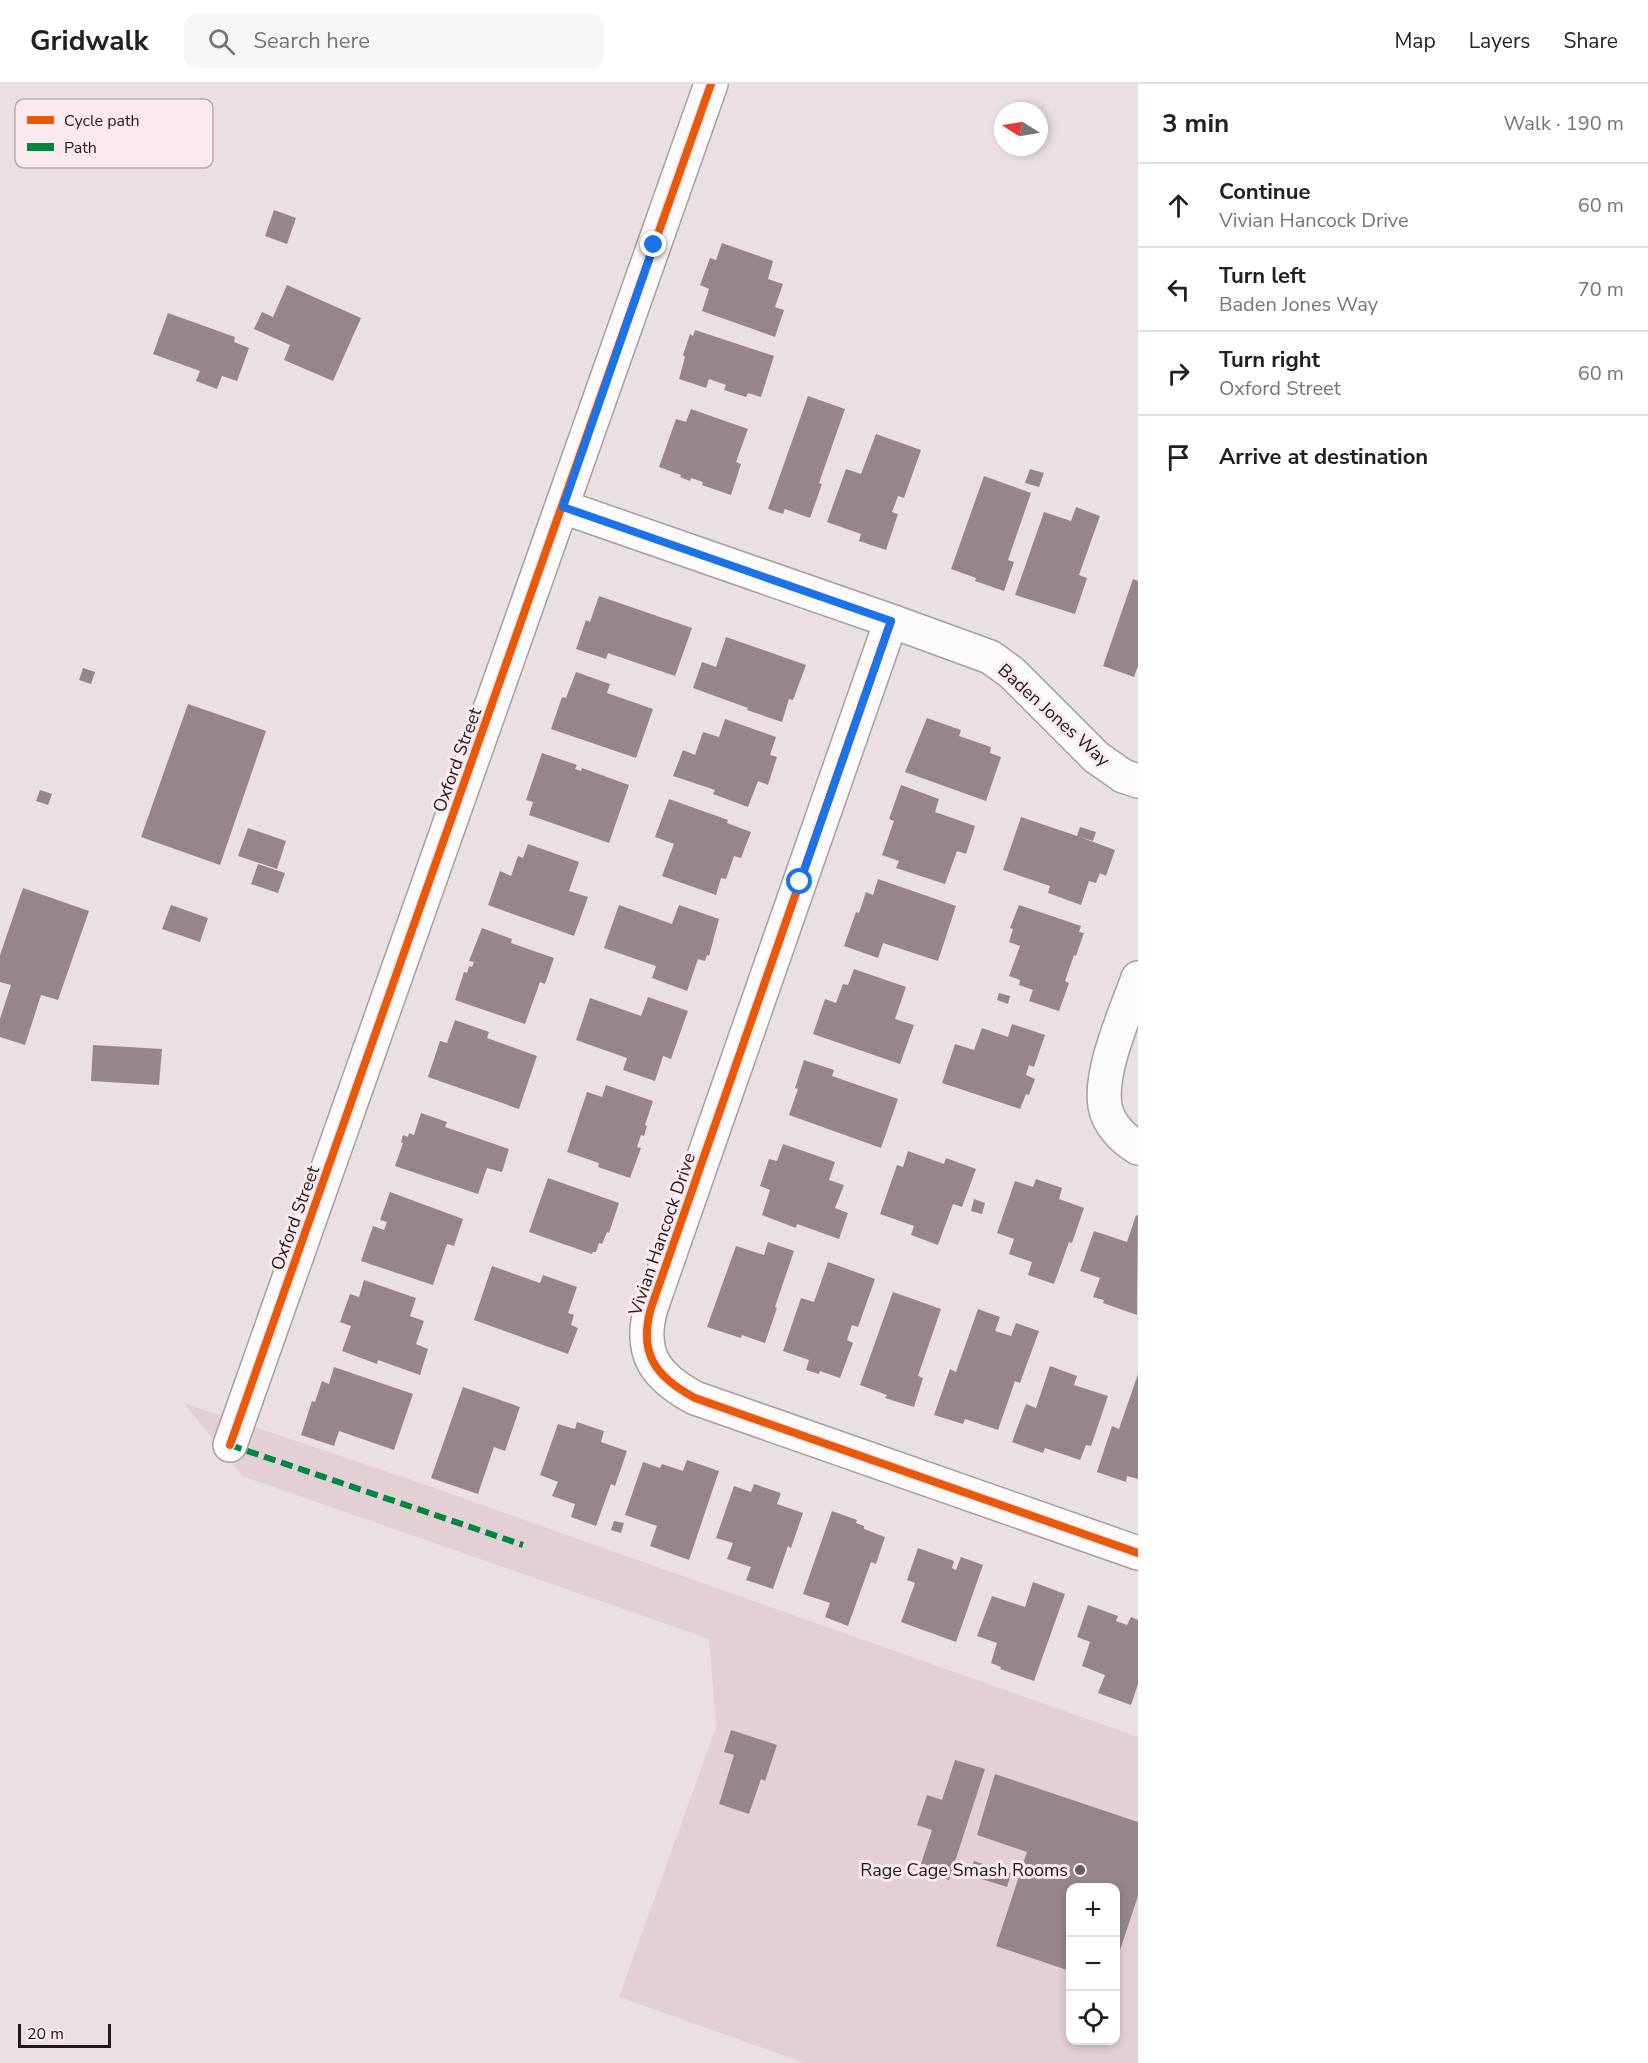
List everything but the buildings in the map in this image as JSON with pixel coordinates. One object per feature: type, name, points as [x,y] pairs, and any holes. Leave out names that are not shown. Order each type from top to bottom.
[{"type":"street","name":"Oxford Street","points":[[230,1445],[711,84]]},
{"type":"street","name":"Baden Jones Way","points":[[563,507],[990,657],[1011,672],[1096,757],[1123,776],[1138,782]]},
{"type":"street","name":"Vivian Hancock Drive","points":[[891,621],[651,1308],[646,1327],[647,1343],[654,1364],[665,1379],[695,1398],[1138,1553]]},
{"type":"street","points":[[1138,978],[1107,1067],[1104,1089],[1105,1108],[1113,1125],[1125,1141],[1138,1148]]},
{"type":"shaded area","points":[[184,1403],[406,1478],[1138,1737],[1138,2063],[805,2063],[619,1997],[716,1727],[709,1639],[242,1476]]},
{"type":"marked path","points":[[230,1445],[523,1545]]},
{"type":"cycle path","points":[[230,1445],[711,84]]},
{"type":"cycle path","points":[[891,621],[651,1308],[647,1339],[649,1351],[654,1362],[670,1382],[695,1398],[1138,1553]]},
{"type":"place","name":"Rage Cage Smash Rooms","points":[[1080,1870]]},
{"type":"route","points":[[654,245],[563,507],[891,621],[800,882]]}]
